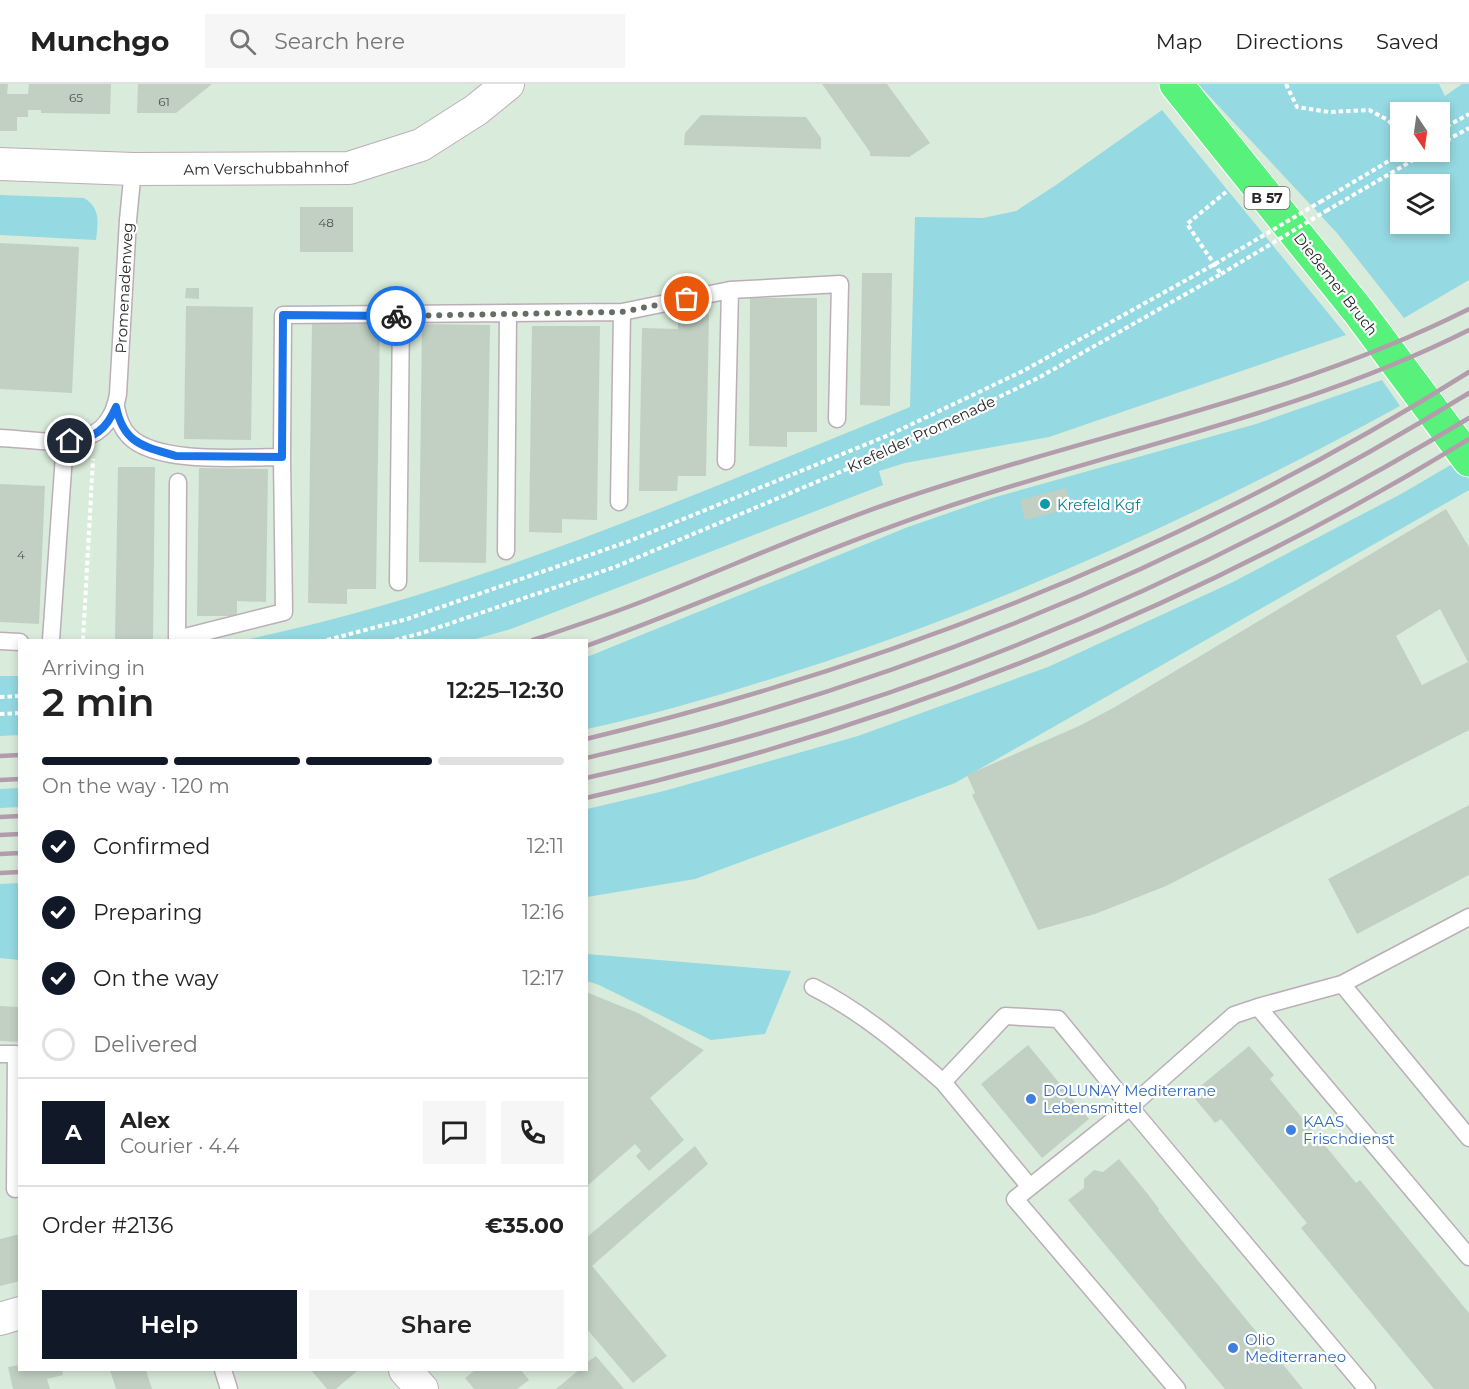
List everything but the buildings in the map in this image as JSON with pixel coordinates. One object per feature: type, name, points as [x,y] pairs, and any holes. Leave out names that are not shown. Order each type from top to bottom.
[{"type":"main road","name":"Dießemer Bruch","points":[[1176,84],[1359,312],[1469,460]]},
{"type":"street","name":"Am Verschubbahnhof","points":[[0,164],[133,169],[349,168],[421,146],[476,110],[508,84]]},
{"type":"street","points":[[0,1319],[18,1314]]},
{"type":"street","points":[[406,1371],[423,1389]]},
{"type":"lane","name":"Promenadenweg","points":[[133,169],[116,407],[119,422],[128,435],[139,444],[176,456],[282,457]]},
{"type":"lane","points":[[178,482],[177,639],[284,612],[283,315],[401,316],[622,312],[730,290],[840,284],[837,419]]},
{"type":"lane","points":[[726,461],[730,290]]},
{"type":"lane","points":[[619,502],[622,312]]},
{"type":"lane","points":[[506,550],[508,314]]},
{"type":"lane","points":[[398,582],[401,316]]},
{"type":"lane","points":[[0,438],[65,441],[86,439],[99,432],[110,420],[116,407]]},
{"type":"lane","points":[[51,639],[65,441]]},
{"type":"lane","points":[[0,641],[18,642]]},
{"type":"lane","points":[[1177,1389],[1015,1199],[1130,1107],[1234,1016],[1258,1007],[1342,984],[1469,917]]},
{"type":"lane","points":[[1342,984],[1469,1138]]},
{"type":"lane","points":[[813,987],[844,1003],[943,1082],[1030,1187]]},
{"type":"lane","points":[[1258,1007],[1469,1257]]},
{"type":"lane","points":[[943,1082],[1005,1016],[1058,1019],[1367,1389]]},
{"type":"lane","points":[[0,1054],[16,1054],[11,1189]]},
{"type":"lane","points":[[223,1371],[229,1389]]},
{"type":"path","points":[[1286,84],[1297,107],[1329,112],[1369,110],[1390,121]]},
{"type":"path","points":[[1450,124],[1469,114]]},
{"type":"path","points":[[1450,138],[1469,128]]},
{"type":"path","points":[[331,639],[407,619],[627,542],[889,435],[1025,370],[1215,264],[1390,160]]},
{"type":"path","name":"Krefelder Promenade","points":[[398,639],[615,567],[878,456],[1040,377],[1221,274],[1408,162]]},
{"type":"path","points":[[1221,274],[1187,224],[1229,190]]},
{"type":"path","points":[[83,639],[95,434]]},
{"type":"path","points":[[0,696],[18,696]]},
{"type":"path","points":[[0,714],[18,712]]},
{"type":"shaded area","points":[[1198,84],[1439,84],[1445,96],[1462,84],[1469,84],[1469,280],[1404,318],[1337,233]]},
{"type":"shaded area","points":[[1162,110],[1346,335],[1049,437],[905,463],[879,471],[883,485],[511,629],[476,639],[248,639],[330,620],[415,596],[582,539],[910,407],[915,217],[983,218],[1016,211]]},
{"type":"shaded area","points":[[0,195],[84,198],[96,211],[98,222],[96,240],[0,235]]},
{"type":"shaded area","points":[[1382,380],[1400,406],[1179,519],[1028,586],[874,645],[796,671],[640,717],[588,729],[588,657],[908,527],[992,498],[1256,424]]},
{"type":"shaded area","points":[[1466,456],[1469,460],[1469,490],[955,783],[695,879],[588,897],[588,809],[664,791],[858,736],[1048,667],[1231,583],[1401,494]]},
{"type":"shaded area","points":[[0,676],[18,676],[18,735],[0,736]]},
{"type":"shaded area","points":[[18,788],[18,807],[0,808],[0,789]]},
{"type":"shaded area","points":[[18,883],[18,960],[0,958],[0,884]]},
{"type":"shaded area","points":[[588,954],[791,971],[765,1034],[711,1040],[588,981]]},
{"type":"railway","points":[[536,639],[641,602],[864,512],[968,478],[1259,392],[1400,341],[1469,309]]},
{"type":"railway","points":[[588,645],[925,514],[1287,404],[1409,358],[1469,330]]},
{"type":"railway","points":[[588,738],[818,674],[931,635],[1043,592],[1152,544],[1260,491],[1366,434],[1469,372]]},
{"type":"railway","points":[[588,758],[713,726],[828,691],[1018,622],[1111,582],[1293,494],[1469,393]]},
{"type":"railway","points":[[588,778],[717,746],[814,717],[928,679],[1008,648],[1088,615],[1243,543],[1320,503],[1469,418]]},
{"type":"railway","points":[[588,798],[702,769],[817,735],[930,697],[1042,654],[1152,607],[1260,555],[1366,499],[1469,439]]},
{"type":"railway","points":[[0,756],[18,755]]},
{"type":"railway","points":[[0,780],[18,779]]},
{"type":"railway","points":[[0,817],[18,816]]},
{"type":"railway","points":[[0,835],[18,834]]},
{"type":"railway","points":[[0,854],[18,853]]},
{"type":"railway","points":[[0,873],[18,872]]},
{"type":"way so far","points":[[396,316],[622,312],[687,299]]},
{"type":"place","name":"Krefeld Kgf","points":[[1045,504]]},
{"type":"place","name":"DOLUNAY Mediterrane Lebensmittel","points":[[1031,1099]]},
{"type":"place","name":"KAAS Frischdienst","points":[[1291,1130]]},
{"type":"place","name":"Olio Mediterraneo","points":[[1233,1348]]},
{"type":"route","points":[[70,441],[86,439],[99,432],[110,420],[116,407],[119,422],[128,435],[139,444],[176,456],[282,457],[283,315],[396,316]]}]
